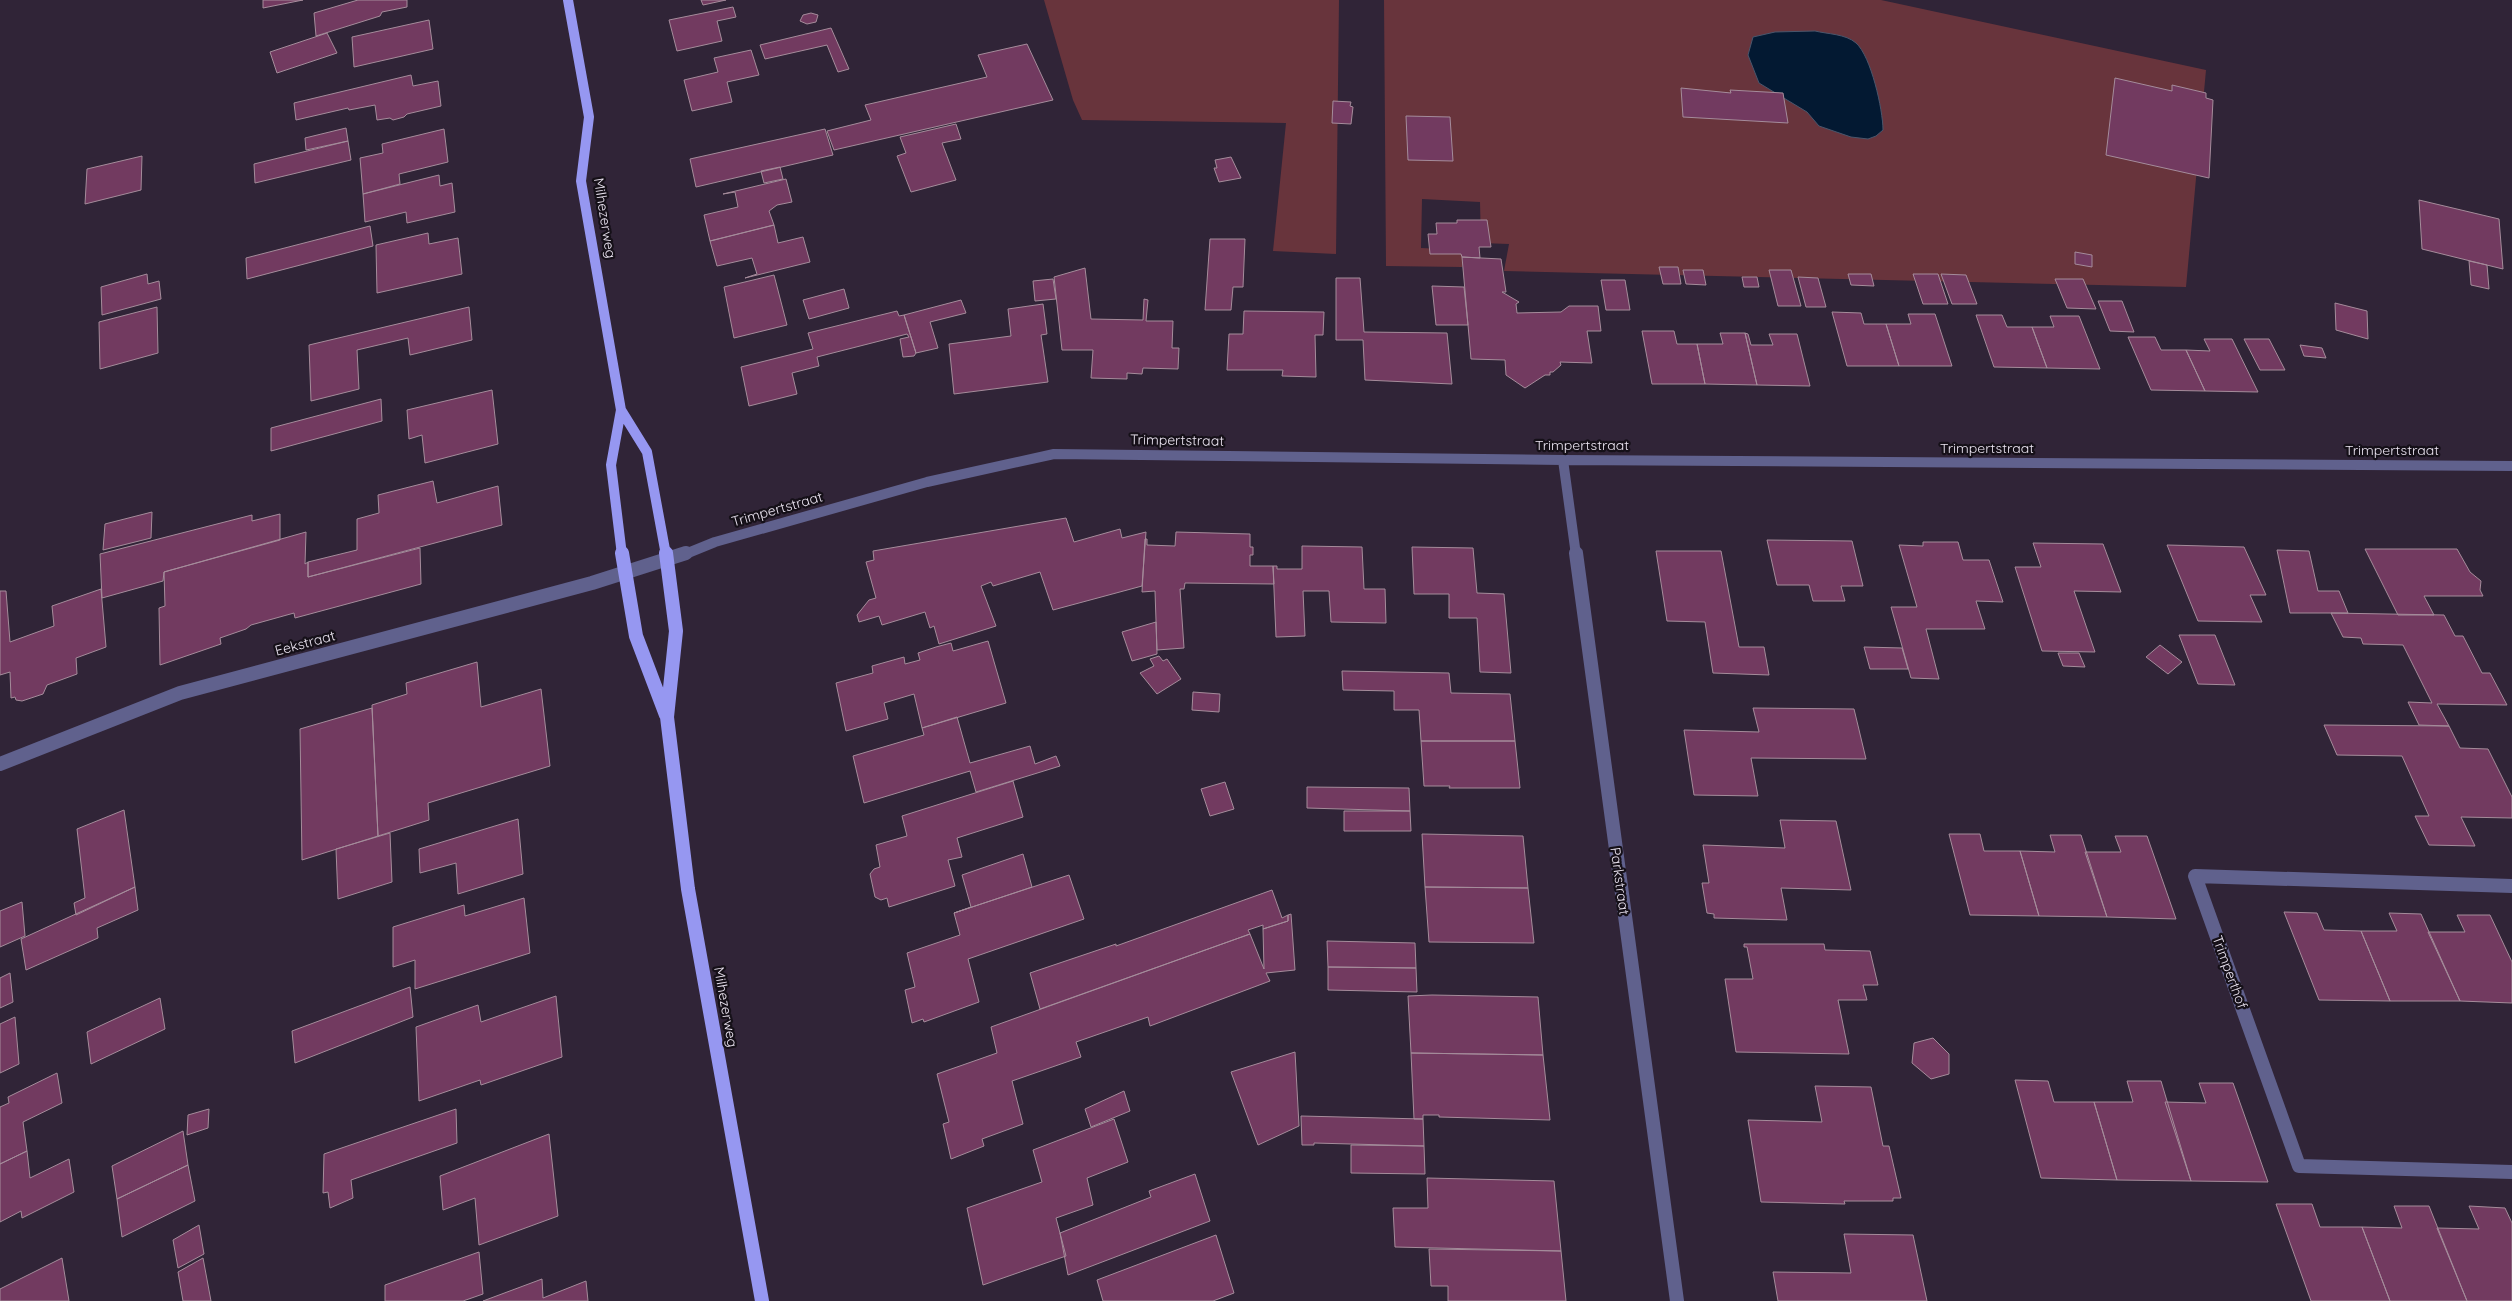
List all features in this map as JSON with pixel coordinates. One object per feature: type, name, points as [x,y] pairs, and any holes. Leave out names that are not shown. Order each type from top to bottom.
[{"type":"main road","name":"Milhezerweg","points":[[568,0],[589,117],[581,181],[621,410],[611,465],[624,572],[636,636],[667,717]]},
{"type":"main road","name":"Milhezerweg","points":[[621,410],[647,452],[667,561],[676,631],[667,717],[688,889],[762,1301]]},
{"type":"street","name":"Trimpertstraat","points":[[624,572],[667,561],[715,542],[917,484],[1054,454],[1563,460],[2512,466]]},
{"type":"street","name":"Parkstraat","points":[[1563,460],[1677,1301]]},
{"type":"street","name":"Eekstraat","points":[[0,764],[180,693],[592,583],[624,572]]},
{"type":"street","name":"Trimperthof","points":[[2512,886],[2195,876],[2299,1166],[2512,1172]]},
{"type":"shaded area","points":[[1044,0],[1339,0],[1336,254],[1273,251],[1286,123],[1082,120],[1073,100]]},
{"type":"shaded area","points":[[1384,0],[1881,0],[2206,70],[2186,287],[1504,271],[1509,244],[1481,243],[1480,202],[1422,199],[1421,248],[1464,250],[1462,267],[1386,266]]},
{"type":"water","points":[[1815,31],[1852,40],[1867,59],[1881,110],[1883,130],[1876,136],[1868,139],[1851,137],[1819,126],[1807,112],[1759,83],[1748,55],[1753,37],[1775,32]]},
{"type":"building","points":[[263,0],[303,0],[263,8]]},
{"type":"building","points":[[358,0],[407,0],[407,7],[382,12],[380,16],[316,36],[314,13]]},
{"type":"building","points":[[701,0],[726,0],[703,5]]},
{"type":"building","points":[[733,7],[736,17],[717,21],[722,41],[677,51],[669,20]]},
{"type":"building","points":[[811,13],[818,15],[816,22],[807,24],[800,21],[803,15]]},
{"type":"building","points":[[429,20],[433,49],[354,67],[352,37]]},
{"type":"building","points":[[831,28],[849,69],[838,72],[827,45],[765,59],[760,45]]},
{"type":"building","points":[[327,33],[337,53],[277,73],[270,52]]},
{"type":"building","points":[[1027,44],[1053,100],[834,150],[827,131],[871,120],[865,105],[987,77],[978,55]]},
{"type":"building","points":[[751,50],[759,75],[727,82],[732,102],[692,111],[684,80],[718,72],[714,58]]},
{"type":"building","points":[[411,75],[413,86],[438,81],[441,106],[407,114],[404,117],[393,120],[390,118],[377,120],[375,105],[349,110],[348,108],[296,120],[294,103]]},
{"type":"building","points":[[2115,78],[2172,91],[2172,85],[2206,93],[2206,98],[2213,100],[2209,178],[2106,155]]},
{"type":"building","points":[[1681,88],[1731,93],[1730,90],[1783,93],[1788,123],[1683,117]]},
{"type":"building","points":[[1333,101],[1351,102],[1350,106],[1353,107],[1351,124],[1332,123]]},
{"type":"building","points":[[1406,116],[1450,117],[1453,161],[1408,160]]},
{"type":"building","points":[[956,124],[961,139],[942,143],[956,180],[911,192],[897,156],[906,153],[900,137]]},
{"type":"building","points":[[346,128],[348,141],[306,150],[305,138]]},
{"type":"building","points":[[444,129],[448,162],[399,174],[400,184],[363,194],[360,158],[383,153],[382,144]]},
{"type":"building","points":[[825,129],[833,155],[696,187],[690,159]]},
{"type":"building","points":[[348,141],[351,160],[255,183],[254,164]]},
{"type":"building","points":[[142,156],[141,190],[85,204],[87,169]]},
{"type":"building","points":[[1231,157],[1241,178],[1219,182],[1214,168],[1217,168],[1215,160]]},
{"type":"building","points":[[780,167],[783,179],[764,183],[761,171]]},
{"type":"building","points":[[439,175],[440,186],[452,183],[455,212],[407,223],[406,212],[365,222],[363,194]]},
{"type":"building","points":[[786,179],[792,202],[777,205],[769,211],[774,225],[710,241],[704,215],[738,207],[735,192],[723,194]]},
{"type":"building","points":[[2419,200],[2499,219],[2503,269],[2422,249]]},
{"type":"building","points":[[1457,220],[1487,220],[1491,247],[1479,247],[1480,258],[1462,257],[1461,254],[1430,254],[1428,234],[1437,234],[1436,223],[1457,223]]},
{"type":"building","points":[[774,225],[778,243],[803,237],[810,262],[745,278],[757,274],[752,258],[717,266],[710,241]]},
{"type":"building","points":[[370,226],[373,246],[247,279],[246,258]]},
{"type":"building","points":[[428,233],[429,244],[458,238],[462,274],[377,293],[376,245]]},
{"type":"building","points":[[1210,239],[1245,239],[1243,287],[1233,287],[1231,310],[1205,310]]},
{"type":"building","points":[[2075,252],[2092,255],[2092,267],[2075,264]]},
{"type":"building","points":[[1462,257],[1501,259],[1506,292],[1502,292],[1519,302],[1516,304],[1517,313],[1561,312],[1569,306],[1598,306],[1601,331],[1587,331],[1592,363],[1560,362],[1561,365],[1553,372],[1550,372],[1550,375],[1545,375],[1525,388],[1506,375],[1505,360],[1471,359]]},
{"type":"building","points":[[2469,261],[2487,265],[2489,289],[2471,285]]},
{"type":"building","points":[[1659,267],[1678,267],[1681,284],[1663,284]]},
{"type":"building","points":[[1085,268],[1091,319],[1143,320],[1144,299],[1148,300],[1146,321],[1173,321],[1172,348],[1179,348],[1178,369],[1143,368],[1142,374],[1127,373],[1127,379],[1091,378],[1093,350],[1062,350],[1054,277]]},
{"type":"building","points":[[1683,270],[1703,270],[1706,285],[1686,284]]},
{"type":"building","points":[[1769,270],[1791,270],[1801,306],[1778,306]]},
{"type":"building","points":[[147,274],[148,284],[159,281],[161,299],[102,315],[101,287]]},
{"type":"building","points":[[1848,274],[1871,274],[1874,286],[1851,285]]},
{"type":"building","points":[[1913,274],[1938,274],[1948,304],[1923,304]]},
{"type":"building","points":[[1941,274],[1966,275],[1977,304],[1952,304]]},
{"type":"building","points":[[774,275],[787,325],[734,338],[724,287]]},
{"type":"building","points":[[1742,277],[1757,277],[1759,287],[1744,287]]},
{"type":"building","points":[[1798,277],[1818,278],[1826,307],[1806,307]]},
{"type":"building","points":[[1336,278],[1360,278],[1364,332],[1447,333],[1452,384],[1365,380],[1363,340],[1336,340]]},
{"type":"building","points":[[1053,279],[1056,299],[1035,301],[1033,281]]},
{"type":"building","points":[[2055,279],[2083,279],[2096,309],[2067,308]]},
{"type":"building","points":[[1601,280],[1625,280],[1630,310],[1606,310]]},
{"type":"building","points":[[1432,286],[1464,287],[1468,325],[1436,325]]},
{"type":"building","points":[[844,289],[849,308],[809,319],[803,300]]},
{"type":"building","points":[[961,300],[966,313],[930,322],[938,348],[916,353],[904,315]]},
{"type":"building","points":[[2098,301],[2122,301],[2134,332],[2110,331]]},
{"type":"building","points":[[2335,303],[2367,311],[2368,339],[2336,330]]},
{"type":"building","points":[[1043,304],[1047,334],[1041,335],[1048,382],[954,394],[949,344],[1011,336],[1008,309]]},
{"type":"building","points":[[157,307],[158,353],[100,369],[99,322]]},
{"type":"building","points":[[469,307],[472,340],[410,355],[408,338],[357,350],[359,389],[311,401],[309,345]]},
{"type":"building","points":[[897,311],[899,316],[904,315],[916,353],[914,356],[903,357],[900,339],[909,337],[907,334],[817,357],[819,366],[792,373],[797,394],[749,406],[741,367],[813,349],[808,333]]},
{"type":"building","points":[[1244,311],[1324,312],[1323,335],[1315,335],[1316,377],[1282,376],[1283,370],[1227,370],[1229,334],[1243,334]]},
{"type":"building","points":[[1832,312],[1861,313],[1864,324],[1886,324],[1899,366],[1847,366]]},
{"type":"building","points":[[1908,314],[1935,314],[1952,366],[1899,366],[1886,324],[1911,324]]},
{"type":"building","points":[[1976,315],[2002,315],[2007,327],[2032,327],[2047,368],[1994,367]]},
{"type":"building","points":[[2050,316],[2079,316],[2100,369],[2047,368],[2032,327],[2054,327]]},
{"type":"building","points":[[1642,331],[1674,331],[1677,344],[1697,344],[1705,384],[1652,384]]},
{"type":"building","points":[[1720,333],[1745,333],[1757,385],[1705,384],[1697,344],[1723,344]]},
{"type":"building","points":[[1745,333],[1748,334],[1751,345],[1773,345],[1769,334],[1797,334],[1810,386],[1757,385]]},
{"type":"building","points":[[2128,337],[2155,337],[2161,350],[2186,350],[2205,391],[2151,390]]},
{"type":"building","points":[[2204,339],[2232,339],[2258,392],[2205,391],[2186,350],[2210,351]]},
{"type":"building","points":[[2244,339],[2269,339],[2285,370],[2260,370]]},
{"type":"building","points":[[2300,345],[2322,348],[2326,358],[2304,356]]},
{"type":"building","points":[[492,390],[498,444],[425,463],[422,435],[409,439],[407,410]]},
{"type":"building","points":[[381,399],[382,421],[271,451],[271,428]]},
{"type":"building","points":[[433,481],[437,503],[498,486],[502,525],[308,577],[308,562],[357,550],[357,519],[379,513],[378,495]]},
{"type":"building","points":[[152,512],[151,538],[103,550],[105,524]]},
{"type":"building","points":[[280,514],[280,540],[164,572],[163,581],[102,598],[100,554],[252,515],[252,521]]},
{"type":"building","points":[[1066,518],[1074,542],[1120,529],[1122,538],[1146,532],[1142,586],[1053,610],[1040,572],[993,586],[991,582],[981,586],[996,626],[939,644],[934,626],[930,628],[925,612],[882,625],[879,616],[859,622],[857,615],[869,600],[876,598],[866,562],[874,560],[873,551]]},
{"type":"building","points":[[306,532],[305,564],[308,562],[308,577],[420,548],[421,584],[295,618],[294,613],[251,625],[246,629],[220,638],[221,644],[160,665],[159,608],[165,606],[164,572]]},
{"type":"building","points":[[1176,532],[1250,534],[1250,547],[1253,547],[1253,555],[1250,555],[1250,566],[1273,566],[1274,584],[1185,583],[1184,589],[1180,589],[1184,648],[1157,650],[1155,591],[1142,592],[1145,539],[1147,539],[1147,545],[1175,546]]},
{"type":"building","points":[[1767,540],[1852,541],[1863,586],[1841,586],[1845,601],[1813,601],[1809,585],[1777,585]]},
{"type":"building","points":[[1923,542],[1958,542],[1963,560],[1989,560],[2003,602],[1976,601],[1985,629],[1926,629],[1939,679],[1911,678],[1891,607],[1917,607],[1899,545],[1923,546]]},
{"type":"building","points":[[2033,543],[2103,544],[2121,592],[2074,591],[2095,652],[2042,651],[2015,567],[2041,567]]},
{"type":"building","points":[[2167,545],[2244,547],[2266,595],[2250,595],[2262,622],[2198,621]]},
{"type":"building","points":[[1302,546],[1362,547],[1364,589],[1385,589],[1386,623],[1331,622],[1329,591],[1303,591],[1305,636],[1276,637],[1273,566],[1277,566],[1277,569],[1302,569]]},
{"type":"building","points":[[1412,547],[1473,548],[1477,593],[1504,594],[1511,673],[1480,672],[1477,618],[1449,618],[1449,594],[1414,594]]},
{"type":"building","points":[[2365,549],[2457,549],[2470,572],[2481,581],[2480,590],[2483,596],[2424,596],[2434,615],[2398,615]]},
{"type":"building","points":[[2277,550],[2309,551],[2318,591],[2339,591],[2348,613],[2290,613]]},
{"type":"building","points":[[1656,551],[1721,551],[1739,647],[1764,647],[1769,675],[1713,673],[1705,622],[1667,621]]},
{"type":"building","points":[[101,589],[106,647],[76,658],[77,674],[47,685],[43,694],[22,701],[16,700],[15,697],[11,698],[10,672],[0,675],[0,591],[6,591],[10,642],[54,626],[52,606]]},
{"type":"building","points":[[2331,613],[2444,615],[2455,636],[2463,636],[2482,673],[2490,673],[2507,705],[2437,704],[2449,726],[2419,725],[2408,702],[2432,703],[2403,645],[2363,644],[2361,638],[2343,637]]},
{"type":"building","points":[[1156,622],[1157,654],[1132,661],[1122,632]]},
{"type":"building","points":[[2179,635],[2215,635],[2235,685],[2198,684]]},
{"type":"building","points":[[988,641],[1006,703],[922,728],[914,694],[884,703],[888,719],[846,731],[836,683],[873,673],[872,666],[904,657],[905,664],[920,660],[918,653],[936,647],[951,643],[953,651]]},
{"type":"building","points":[[2160,645],[2182,662],[2168,674],[2146,657]]},
{"type":"building","points":[[1864,647],[1902,648],[1908,669],[1870,669]]},
{"type":"building","points":[[2058,653],[2079,653],[2085,667],[2063,666]]},
{"type":"building","points":[[1159,656],[1163,661],[1167,659],[1181,679],[1157,694],[1140,673],[1154,666],[1150,659]]},
{"type":"building","points":[[477,662],[481,707],[541,689],[550,766],[428,803],[429,820],[378,836],[372,705],[407,694],[406,683]]},
{"type":"building","points":[[1342,671],[1449,673],[1451,693],[1510,694],[1515,741],[1421,741],[1419,710],[1394,710],[1394,691],[1343,690]]},
{"type":"building","points":[[1193,692],[1220,694],[1219,712],[1192,710]]},
{"type":"building","points":[[372,708],[378,836],[302,860],[300,729]]},
{"type":"building","points":[[1753,708],[1854,709],[1866,759],[1751,758],[1758,796],[1694,795],[1684,730],[1759,732]]},
{"type":"building","points":[[957,717],[970,763],[1030,746],[1035,764],[1056,756],[1060,766],[976,792],[970,771],[864,803],[853,756],[924,735],[922,728]]},
{"type":"building","points":[[2324,725],[2449,726],[2460,748],[2488,749],[2512,797],[2512,818],[2461,817],[2475,846],[2429,845],[2415,816],[2429,816],[2402,756],[2337,755]]},
{"type":"building","points":[[1421,741],[1515,741],[1520,788],[1424,786]]},
{"type":"building","points":[[1013,781],[1023,817],[957,838],[962,857],[948,860],[955,886],[889,907],[887,898],[881,900],[875,897],[870,874],[874,869],[880,867],[876,845],[907,836],[902,816]]},
{"type":"building","points":[[1225,782],[1234,809],[1210,816],[1201,789]]},
{"type":"building","points":[[1307,787],[1409,788],[1410,811],[1307,808]]},
{"type":"building","points":[[124,810],[135,887],[76,915],[74,903],[85,898],[77,829]]},
{"type":"building","points":[[1344,811],[1410,811],[1411,831],[1344,831]]},
{"type":"building","points":[[518,819],[523,874],[458,894],[456,863],[420,873],[419,849]]},
{"type":"building","points":[[1780,820],[1836,821],[1851,890],[1781,888],[1787,920],[1714,918],[1714,914],[1707,913],[1702,883],[1709,883],[1703,845],[1785,848]]},
{"type":"building","points":[[390,833],[392,882],[338,899],[336,849]]},
{"type":"building","points":[[1422,834],[1523,836],[1528,888],[1425,887]]},
{"type":"building","points":[[1949,834],[1980,834],[1984,851],[2020,851],[2039,916],[1970,915]]},
{"type":"building","points":[[2050,835],[2081,835],[2107,917],[2039,916],[2020,851],[2055,852]]},
{"type":"building","points":[[2115,836],[2147,836],[2176,919],[2107,917],[2085,852],[2121,852]]},
{"type":"building","points":[[1023,854],[1032,887],[954,913],[971,907],[962,875]]},
{"type":"building","points":[[1069,875],[1084,919],[968,959],[979,1002],[924,1022],[923,1019],[912,1023],[905,990],[915,987],[907,953],[960,935],[954,913]]},
{"type":"building","points":[[135,887],[138,910],[97,928],[98,938],[26,970],[21,939]]},
{"type":"building","points":[[1425,887],[1528,888],[1534,943],[1429,942]]},
{"type":"building","points":[[1272,890],[1282,918],[1288,915],[1288,921],[1263,929],[1263,925],[1248,930],[1250,934],[1040,1009],[1030,973],[1116,944],[1116,946]]},
{"type":"building","points":[[524,898],[530,953],[415,989],[415,960],[393,967],[393,927],[464,905],[465,916]]},
{"type":"building","points":[[22,902],[25,936],[0,947],[0,911]]},
{"type":"building","points":[[2284,912],[2317,913],[2324,930],[2361,931],[2390,1001],[2319,1000]]},
{"type":"building","points":[[2389,913],[2421,914],[2460,1001],[2390,1001],[2361,931],[2397,931]]},
{"type":"building","points":[[1291,914],[1295,970],[1266,973],[1270,981],[1150,1026],[1148,1017],[1076,1042],[1081,1057],[1012,1081],[1023,1124],[982,1139],[984,1146],[951,1159],[943,1124],[949,1122],[937,1074],[997,1053],[991,1027],[1250,934],[1264,969],[1263,929],[1288,921],[1288,915]]},
{"type":"building","points":[[2457,915],[2490,915],[2512,962],[2512,1003],[2460,1001],[2428,932],[2465,932]]},
{"type":"building","points":[[1327,941],[1415,943],[1416,968],[1328,967]]},
{"type":"building","points":[[1744,944],[1824,944],[1825,950],[1870,951],[1878,985],[1863,985],[1867,1000],[1838,1000],[1849,1054],[1736,1052],[1725,979],[1753,979],[1747,947],[1744,947]]},
{"type":"building","points":[[1328,967],[1416,968],[1417,992],[1328,990]]},
{"type":"building","points":[[10,973],[13,1002],[0,1008],[0,978]]},
{"type":"building","points":[[410,987],[413,1017],[295,1063],[292,1031]]},
{"type":"building","points":[[556,996],[562,1057],[481,1085],[480,1080],[419,1101],[416,1027],[478,1005],[481,1022]]},
{"type":"building","points":[[1408,996],[1538,997],[1543,1055],[1411,1053]]},
{"type":"building","points":[[160,998],[165,1029],[91,1064],[87,1032]]},
{"type":"building","points":[[15,1017],[19,1064],[0,1073],[0,1024]]},
{"type":"building","points":[[1933,1038],[1949,1054],[1949,1074],[1931,1079],[1912,1063],[1914,1043]]},
{"type":"building","points":[[1295,1052],[1299,1126],[1258,1145],[1231,1072]]},
{"type":"building","points":[[1411,1053],[1543,1055],[1550,1120],[1439,1117],[1439,1115],[1423,1115],[1423,1119],[1414,1119]]},
{"type":"building","points":[[57,1073],[62,1103],[23,1122],[27,1151],[0,1164],[0,1107],[9,1103],[8,1097]]},
{"type":"building","points":[[2015,1080],[2048,1081],[2054,1102],[2094,1102],[2117,1180],[2041,1178]]},
{"type":"building","points":[[2127,1081],[2161,1081],[2191,1181],[2117,1180],[2094,1102],[2133,1102]]},
{"type":"building","points":[[2199,1083],[2233,1083],[2268,1182],[2191,1181],[2165,1102],[2206,1103]]},
{"type":"building","points":[[1815,1086],[1871,1087],[1883,1146],[1889,1146],[1901,1198],[1893,1198],[1893,1201],[1844,1201],[1845,1204],[1761,1202],[1748,1120],[1822,1122]]},
{"type":"building","points":[[1124,1091],[1130,1111],[1091,1127],[1085,1109]]},
{"type":"building","points":[[209,1109],[208,1128],[187,1135],[188,1115]]},
{"type":"building","points":[[456,1109],[457,1143],[351,1180],[353,1198],[330,1208],[328,1192],[323,1193],[324,1154]]},
{"type":"building","points":[[1301,1116],[1423,1119],[1424,1146],[1314,1143],[1314,1145],[1302,1145]]},
{"type":"building","points":[[1114,1119],[1128,1162],[1087,1178],[1093,1205],[1056,1218],[1066,1256],[983,1285],[967,1208],[1042,1182],[1033,1150]]},
{"type":"building","points":[[183,1131],[188,1165],[117,1199],[112,1166]]},
{"type":"building","points":[[549,1134],[558,1216],[479,1245],[475,1198],[443,1210],[440,1176]]},
{"type":"building","points":[[1351,1145],[1424,1146],[1425,1174],[1351,1173]]},
{"type":"building","points":[[27,1151],[30,1178],[69,1159],[74,1192],[22,1218],[21,1211],[0,1222],[0,1164]]},
{"type":"building","points":[[188,1165],[195,1201],[122,1237],[117,1199]]},
{"type":"building","points":[[1195,1174],[1210,1221],[1068,1275],[1060,1233],[1151,1197],[1149,1191]]},
{"type":"building","points":[[1427,1178],[1554,1181],[1561,1251],[1395,1247],[1393,1208],[1428,1208]]},
{"type":"building","points":[[2276,1204],[2312,1204],[2320,1227],[2362,1227],[2390,1301],[2311,1301]]},
{"type":"building","points":[[2394,1206],[2429,1206],[2467,1301],[2390,1301],[2362,1227],[2402,1228]]},
{"type":"building","points":[[2469,1206],[2505,1208],[2512,1223],[2512,1301],[2467,1301],[2437,1228],[2479,1229]]},
{"type":"building","points":[[199,1225],[204,1254],[178,1268],[173,1240]]},
{"type":"building","points":[[1844,1234],[1913,1235],[1927,1301],[1778,1301],[1773,1272],[1851,1273]]},
{"type":"building","points":[[1216,1235],[1234,1293],[1213,1301],[1103,1301],[1097,1280]]},
{"type":"building","points":[[1429,1249],[1561,1251],[1566,1301],[1448,1301],[1448,1286],[1431,1286]]},
{"type":"building","points":[[479,1252],[483,1294],[463,1301],[385,1301],[385,1285]]},
{"type":"building","points":[[62,1258],[69,1301],[0,1301],[0,1289]]},
{"type":"building","points":[[203,1258],[211,1301],[183,1301],[178,1272]]},
{"type":"building","points":[[542,1279],[543,1298],[586,1281],[588,1301],[483,1301]]}]
